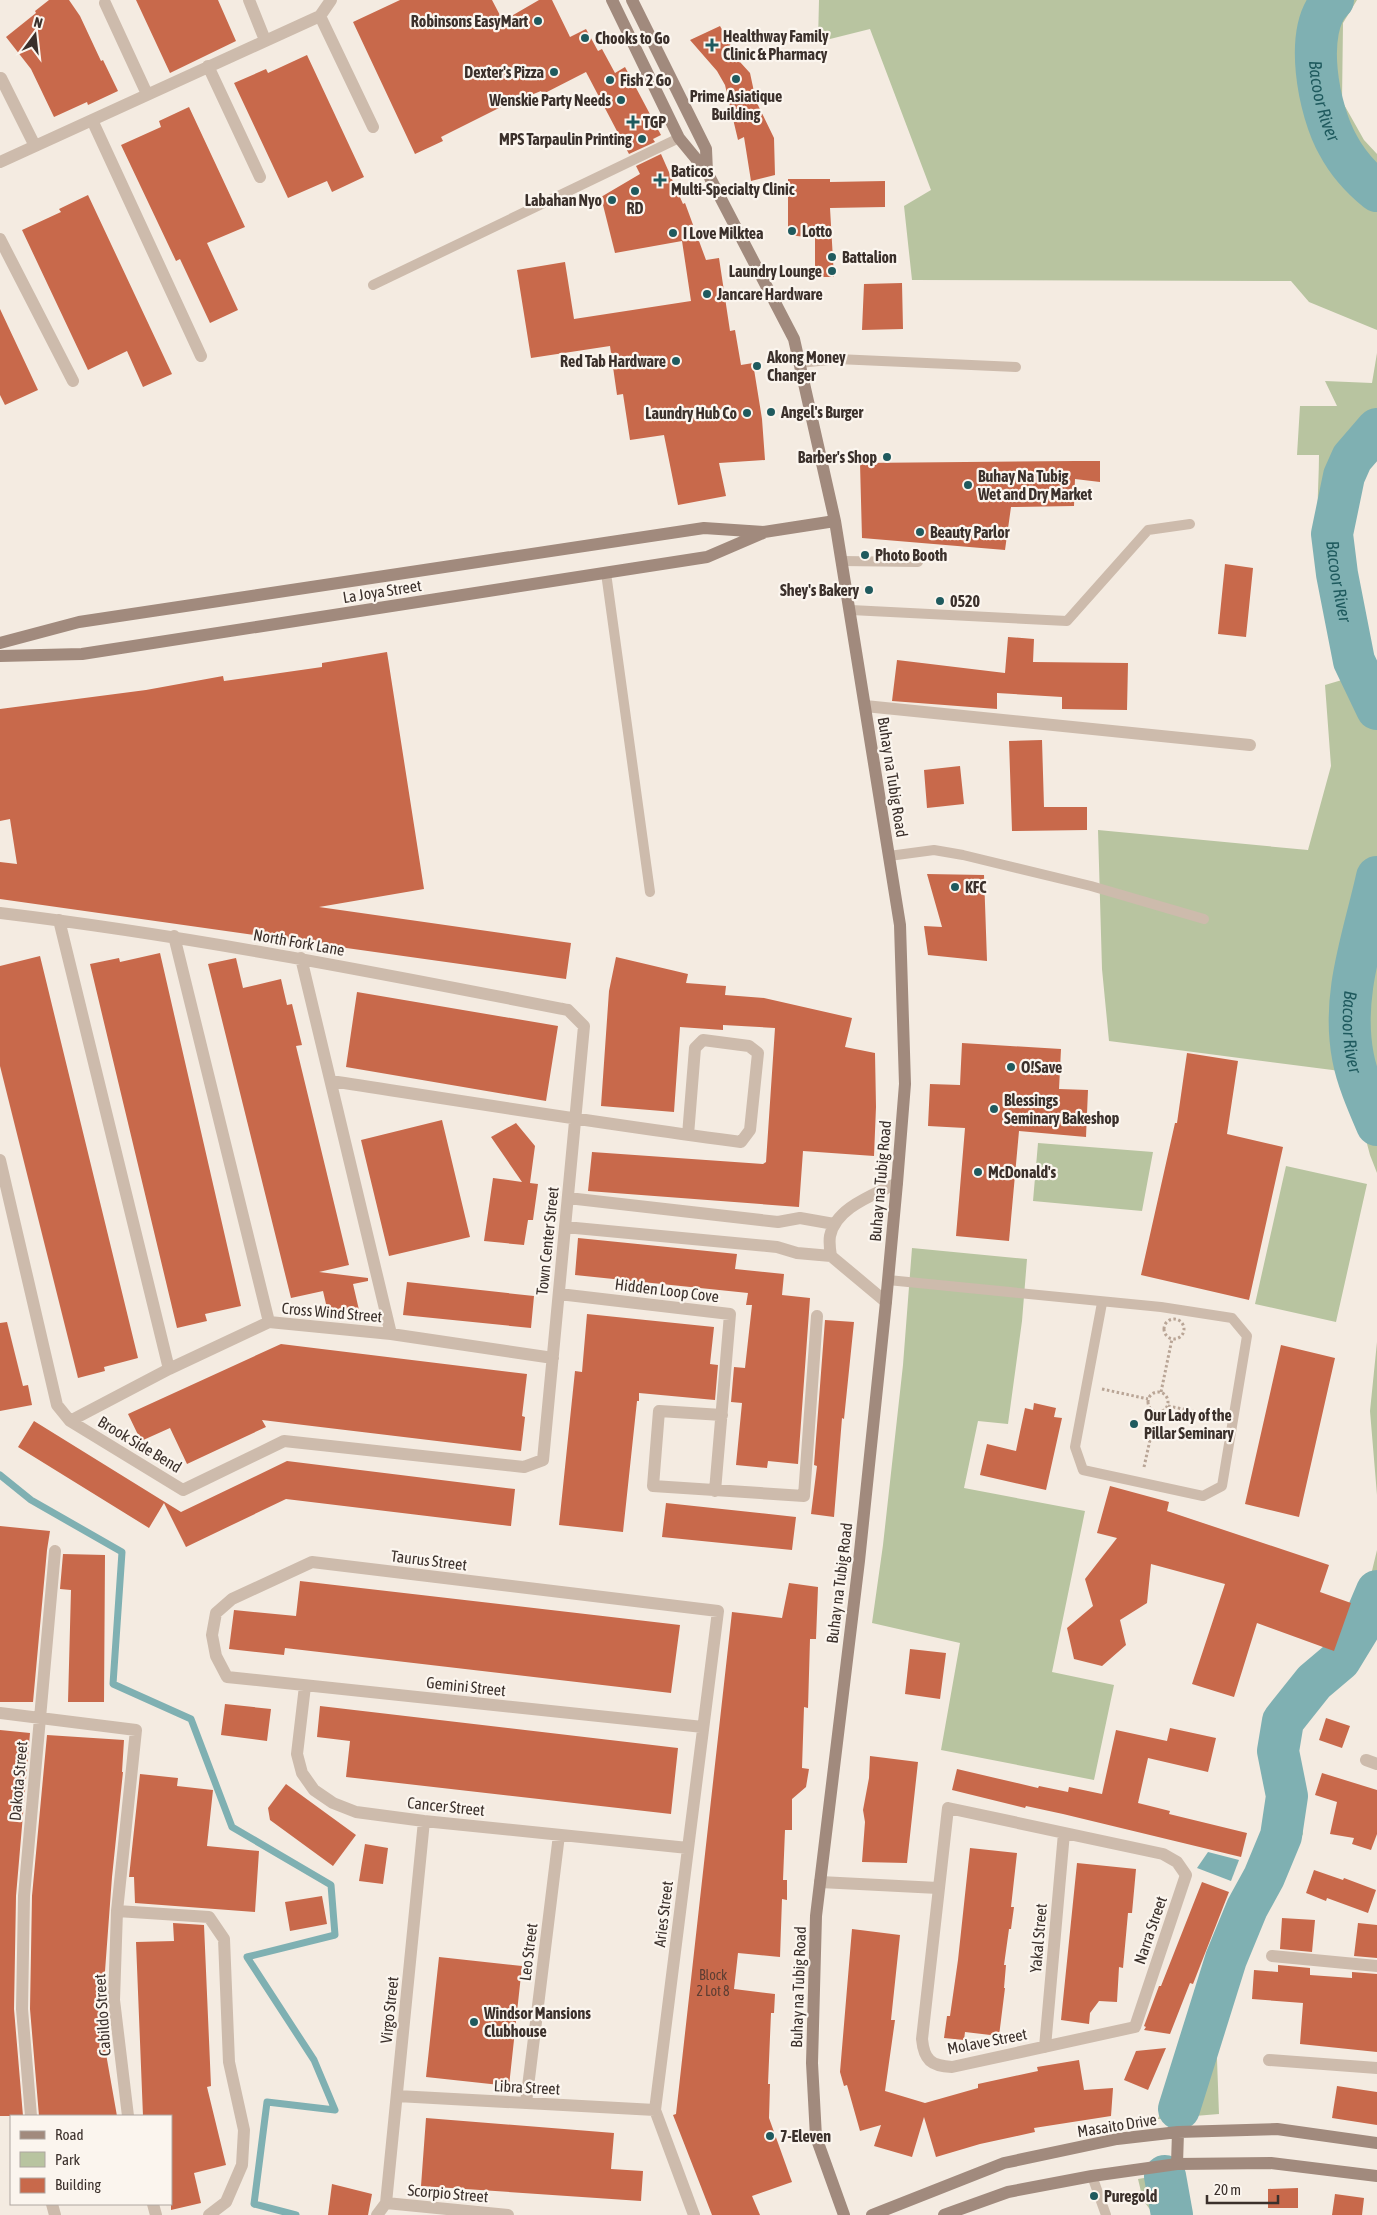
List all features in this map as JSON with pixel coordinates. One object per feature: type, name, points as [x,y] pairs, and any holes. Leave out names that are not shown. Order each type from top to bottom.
[{"type":"street","points":[[249,0],[265,40]]},
{"type":"street","points":[[0,162],[320,16],[331,0]]},
{"type":"street","name":"Buhay na Tubig Road","points":[[612,0],[679,138],[707,172],[794,339],[835,521],[851,610],[900,924],[904,1084],[897,1183],[858,1571],[816,1916],[812,2063],[816,2137],[844,2215]]},
{"type":"street","name":"Buhay na Tubig Road","points":[[632,0],[706,149],[707,172]]},
{"type":"street","points":[[105,3],[147,94]]},
{"type":"street","points":[[320,16],[373,127]]},
{"type":"street","points":[[208,66],[260,177]]},
{"type":"street","points":[[1,78],[35,146]]},
{"type":"street","points":[[92,120],[201,356]]},
{"type":"street","points":[[0,240],[73,381]]},
{"type":"street","name":"La Joya Street","points":[[0,643],[79,622],[704,528],[764,532],[835,521]]},
{"type":"street","name":"La Joya Street","points":[[0,656],[82,654],[707,557],[764,532]]},
{"type":"street","points":[[865,706],[1250,745]]},
{"type":"street","name":"North Fork Lane","points":[[0,913],[174,936],[301,958],[568,1010],[584,1026]]},
{"type":"street","points":[[59,920],[169,1369]]},
{"type":"street","points":[[174,936],[270,1322]]},
{"type":"street","points":[[301,958],[391,1334]]},
{"type":"street","name":"Town Center Street","points":[[543,1460],[584,1026]]},
{"type":"street","points":[[330,1081],[576,1119],[688,1135],[741,1142],[750,1130],[758,1053],[749,1046],[703,1040],[695,1048],[688,1135]]},
{"type":"street","name":"Brook Side Bend","points":[[0,1160],[58,1404],[70,1421],[183,1490],[284,1441],[524,1467],[543,1460]]},
{"type":"street","points":[[831,1256],[830,1237],[834,1224],[853,1205],[897,1183]]},
{"type":"street","points":[[568,1198],[778,1222],[800,1218],[834,1224]]},
{"type":"street","points":[[565,1227],[777,1247],[797,1253],[831,1256],[886,1302]]},
{"type":"street","name":"Hidden Loop Cove","points":[[558,1294],[730,1314],[715,1490]]},
{"type":"street","points":[[722,1415],[659,1410],[654,1486],[804,1496],[816,1316]]},
{"type":"street","name":"Cross Wind Street","points":[[70,1421],[169,1369],[270,1322],[391,1334],[552,1358]]},
{"type":"street","name":"Dakota Street","points":[[31,2115],[22,2009],[24,1915],[55,1551]]},
{"type":"street","name":"Taurus Street","points":[[227,1677],[216,1656],[212,1635],[216,1614],[232,1599],[312,1562],[718,1611]]},
{"type":"street","name":"Aries Street","points":[[694,2215],[655,2110],[718,1611]]},
{"type":"street","name":"Gemini Street","points":[[227,1677],[703,1727]]},
{"type":"street","name":"Cancer Street","points":[[305,1686],[297,1754],[302,1773],[314,1790],[333,1803],[356,1812],[424,1821],[688,1848]]},
{"type":"street","points":[[0,1713],[40,1718]]},
{"type":"street","name":"Cabildo Street","points":[[40,1718],[136,1730],[117,1911],[114,2000],[128,2115]]},
{"type":"street","name":"Molave Street","points":[[1134,2027],[952,2067],[939,2066],[929,2060],[923,2051],[922,2039],[948,1808],[1163,1854]]},
{"type":"street","name":"Virgo Street","points":[[386,2203],[424,1821]]},
{"type":"street","name":"Yakal Street","points":[[1045,2046],[1064,1833]]},
{"type":"street","name":"Leo Street","points":[[526,2103],[559,1835]]},
{"type":"street","name":"Narra Street","points":[[1134,2027],[1186,1875],[1177,1862],[1163,1854]]},
{"type":"street","points":[[820,1882],[938,1888]]},
{"type":"street","points":[[117,1911],[209,1917],[224,1939],[229,2062],[244,2130],[242,2165],[226,2202],[209,2215]]},
{"type":"street","points":[[1272,1956],[1377,1966]]},
{"type":"street","points":[[1268,2060],[1377,2068]]},
{"type":"street","name":"Libra Street","points":[[397,2096],[655,2110]]},
{"type":"street","name":"Masaito Drive","points":[[872,2215],[1004,2163],[1117,2139],[1178,2132],[1277,2129],[1377,2143]]},
{"type":"street","points":[[1177,2164],[1178,2132]]},
{"type":"street","points":[[944,2215],[1008,2192],[1092,2176],[1177,2164],[1271,2162],[1377,2176]]},
{"type":"street","points":[[377,2215],[386,2203]]},
{"type":"street","name":"Scorpio Street","points":[[386,2203],[456,2212],[508,2215]]},
{"type":"lane","points":[[373,285],[679,138]]},
{"type":"lane","points":[[800,363],[837,359],[1016,367]]},
{"type":"lane","points":[[851,610],[1067,621],[1148,530],[1190,524]]},
{"type":"lane","points":[[842,561],[918,562]]},
{"type":"lane","points":[[606,573],[650,892]]},
{"type":"lane","points":[[889,856],[934,850],[963,854],[1090,886],[1204,919]]},
{"type":"lane","points":[[888,1280],[1102,1303],[1160,1307],[1232,1318],[1247,1336],[1222,1486],[1203,1496],[1083,1470],[1075,1446],[1102,1303]]},
{"type":"lane","points":[[1092,2176],[1106,2215]]},
{"type":"path","points":[[1175,1319],[1183,1323],[1185,1329],[1181,1337],[1172,1339],[1166,1335],[1164,1325],[1169,1320],[1175,1319]]},
{"type":"path","points":[[1161,1392],[1172,1339]]},
{"type":"path","points":[[1086,1386],[1148,1399]]},
{"type":"path","points":[[1155,1392],[1161,1392],[1167,1398],[1168,1406],[1162,1412],[1156,1412],[1148,1406],[1148,1399],[1155,1392]]},
{"type":"path","points":[[1168,1406],[1233,1420]]},
{"type":"path","points":[[1140,1482],[1156,1412]]},
{"type":"green space","points":[[819,0],[1357,0],[1343,23],[1342,101],[1364,140],[1377,154],[1377,330],[1309,302],[1291,281],[912,280],[904,206],[931,190],[870,29],[818,42]]},
{"type":"green space","points":[[1377,353],[1377,451],[1360,473],[1342,536],[1349,578],[1371,664],[1377,677],[1377,1173],[1370,1155],[1348,1072],[1109,1041],[1102,969],[1098,830],[1308,850],[1331,766],[1325,685],[1352,677],[1332,607],[1321,554],[1318,516],[1319,455],[1297,455],[1300,406],[1337,406],[1325,381],[1372,383]]},
{"type":"green space","points":[[1038,1143],[1153,1152],[1142,1211],[1033,1201]]},
{"type":"green space","points":[[1286,1166],[1367,1184],[1336,1322],[1255,1304]]},
{"type":"green space","points":[[912,1248],[1027,1259],[1022,1321],[1008,1424],[978,1421],[964,1488],[1085,1511],[1052,1672],[1114,1685],[1094,1780],[941,1750],[960,1643],[872,1623],[883,1545],[903,1365]]},
{"type":"green space","points":[[1377,1342],[1377,1495],[1370,1411]]},
{"type":"green space","points":[[1377,1550],[1377,1626],[1342,1676],[1289,1731],[1303,1834],[1244,1942],[1224,1997],[1216,2031],[1219,2114],[1158,2119],[1271,1815],[1270,1732],[1283,1697],[1310,1666],[1345,1644],[1364,1604]]},
{"type":"green space","points":[[1179,2172],[1192,2215],[1154,2215],[1143,2200],[1138,2179]]},
{"type":"water","points":[[1208,1852],[1239,1860],[1231,1881],[1197,1868]]},
{"type":"building","points":[[49,0],[69,0],[80,16],[101,61],[103,60],[118,91],[88,105],[87,102],[54,117],[31,69],[6,37]]},
{"type":"building","points":[[136,0],[218,0],[236,41],[170,73]]},
{"type":"building","points":[[400,0],[492,0],[503,21],[539,0],[552,0],[570,37],[586,29],[598,51],[602,49],[615,73],[625,67],[661,135],[653,139],[655,142],[629,154],[586,72],[543,94],[541,91],[499,108],[441,137],[443,141],[415,154],[353,22]]},
{"type":"building","name":"Prime Asiatique Building","points":[[720,26],[740,62],[750,73],[756,101],[774,138],[775,175],[751,181],[744,137],[738,140],[725,85],[717,71],[690,40]]},
{"type":"building","points":[[307,55],[364,177],[332,192],[327,181],[288,198],[234,83],[266,69],[268,73]]},
{"type":"building","points":[[189,107],[245,227],[207,243],[238,310],[210,323],[180,259],[176,261],[121,145],[161,127],[159,121]]},
{"type":"building","points":[[661,154],[683,204],[685,203],[706,260],[719,258],[730,331],[735,330],[741,365],[753,363],[762,419],[765,460],[719,463],[726,496],[678,505],[664,435],[630,440],[623,394],[617,395],[610,346],[531,358],[517,270],[565,262],[574,319],[691,301],[682,241],[615,253],[601,197],[640,174],[636,166]]},
{"type":"building","points":[[788,179],[830,179],[830,182],[885,181],[885,207],[830,208],[834,277],[815,277],[815,238],[788,235]]},
{"type":"building","points":[[88,195],[172,374],[143,387],[127,351],[88,370],[22,230],[61,212],[59,209]]},
{"type":"building","points":[[902,283],[903,329],[862,330],[864,284]]},
{"type":"building","points":[[0,309],[38,390],[5,405],[0,395]]},
{"type":"building","name":"Buhay Na Tubig Wet and Dry Market","points":[[1100,461],[1100,482],[1075,479],[1074,506],[1011,507],[1005,550],[862,538],[860,463]]},
{"type":"building","points":[[1225,564],[1253,568],[1246,637],[1218,634]]},
{"type":"building","points":[[1008,637],[1034,639],[1033,662],[1128,663],[1127,710],[1062,709],[1062,697],[997,693],[997,709],[892,701],[897,660],[1005,673]]},
{"type":"building","points":[[387,652],[424,889],[319,907],[571,943],[566,979],[0,899],[0,862],[17,864],[10,819],[0,821],[0,709],[146,690],[223,676],[224,681],[322,667],[322,663]]},
{"type":"building","points":[[1042,740],[1044,807],[1087,807],[1087,830],[1012,831],[1009,741]]},
{"type":"building","points":[[960,766],[964,804],[927,808],[924,770]]},
{"type":"building","points":[[927,874],[984,875],[987,961],[928,955],[924,926],[942,927]]},
{"type":"building","points":[[160,953],[241,1306],[205,1314],[207,1321],[177,1328],[90,964],[119,958],[120,962]]},
{"type":"building","points":[[40,956],[138,1358],[104,1367],[105,1371],[78,1378],[0,1066],[0,966]]},
{"type":"building","points":[[616,957],[688,974],[686,983],[726,986],[725,995],[764,998],[852,1018],[845,1047],[875,1053],[876,1107],[874,1156],[803,1151],[799,1207],[588,1191],[592,1152],[763,1164],[766,1162],[775,1028],[723,1025],[723,1030],[680,1027],[674,1112],[601,1106],[609,991]]},
{"type":"building","points":[[236,958],[243,988],[281,979],[287,1005],[292,1004],[302,1045],[296,1046],[349,1265],[319,1272],[368,1278],[368,1281],[353,1284],[359,1310],[329,1317],[323,1291],[291,1298],[208,964]]},
{"type":"building","points":[[357,992],[558,1026],[546,1101],[346,1067]]},
{"type":"building","points":[[962,1043],[1061,1049],[1059,1089],[1088,1090],[1086,1137],[1019,1131],[1009,1241],[956,1236],[965,1128],[928,1126],[930,1084],[960,1085]]},
{"type":"building","points":[[1187,1053],[1238,1061],[1227,1134],[1283,1147],[1249,1300],[1141,1275],[1175,1123],[1177,1123]]},
{"type":"building","points":[[442,1120],[470,1237],[389,1256],[361,1140]]},
{"type":"building","points":[[516,1123],[535,1146],[530,1183],[538,1184],[533,1220],[528,1220],[524,1245],[484,1241],[493,1178],[522,1182],[491,1137]]},
{"type":"building","points":[[578,1238],[737,1254],[735,1269],[784,1274],[782,1295],[810,1298],[798,1464],[768,1461],[767,1468],[736,1465],[742,1403],[731,1402],[734,1367],[745,1368],[752,1305],[746,1305],[748,1293],[575,1275]]},
{"type":"building","points":[[407,1282],[534,1296],[531,1328],[403,1315]]},
{"type":"building","points":[[587,1314],[714,1327],[710,1364],[718,1365],[715,1400],[639,1393],[623,1532],[559,1525],[575,1371],[582,1372]]},
{"type":"building","points":[[825,1320],[854,1322],[844,1419],[842,1418],[834,1517],[811,1514],[817,1466],[814,1465]]},
{"type":"building","points":[[7,1322],[23,1386],[28,1385],[32,1405],[0,1411],[0,1323]]},
{"type":"building","points":[[281,1344],[527,1374],[522,1416],[525,1417],[521,1451],[262,1420],[266,1427],[187,1464],[170,1428],[141,1441],[128,1414]]},
{"type":"building","points":[[1281,1345],[1335,1358],[1299,1517],[1245,1504]]},
{"type":"building","points":[[1034,1403],[1056,1408],[1054,1417],[1062,1418],[1046,1490],[980,1475],[987,1444],[1016,1451],[1025,1408],[1033,1410]]},
{"type":"building","points":[[34,1421],[181,1512],[287,1461],[515,1489],[511,1526],[286,1499],[186,1547],[164,1503],[149,1528],[18,1447]]},
{"type":"building","points":[[1110,1486],[1169,1502],[1167,1511],[1329,1565],[1320,1592],[1351,1603],[1334,1651],[1257,1623],[1234,1697],[1192,1684],[1225,1584],[1151,1564],[1147,1603],[1120,1620],[1126,1645],[1102,1666],[1074,1659],[1067,1628],[1093,1606],[1085,1579],[1117,1538],[1097,1533]]},
{"type":"building","points":[[666,1503],[796,1517],[792,1550],[662,1537]]},
{"type":"building","points":[[0,1526],[50,1531],[33,1702],[0,1702]]},
{"type":"building","points":[[63,1554],[105,1555],[104,1702],[68,1702],[71,1590],[60,1589]]},
{"type":"building","points":[[300,1581],[680,1625],[671,1693],[285,1648],[284,1655],[229,1649],[234,1610],[296,1616]]},
{"type":"building","points":[[789,1583],[818,1587],[816,1639],[810,1639],[808,1708],[804,1707],[802,1768],[809,1769],[806,1787],[792,1799],[792,1830],[785,1830],[783,1880],[787,1880],[787,1900],[782,1899],[780,1957],[738,1953],[734,1989],[775,1994],[774,2013],[771,2013],[768,2084],[770,2084],[769,2118],[792,2182],[752,2196],[760,2215],[712,2215],[673,2115],[676,2114],[732,1612],[782,1618]]},
{"type":"building","points":[[910,1649],[946,1653],[940,1699],[905,1694]]},
{"type":"building","points":[[225,1704],[271,1709],[267,1741],[221,1735]]},
{"type":"building","points":[[320,1706],[678,1748],[671,1814],[346,1777],[350,1741],[317,1737]]},
{"type":"building","points":[[1326,1718],[1350,1726],[1342,1748],[1319,1740]]},
{"type":"building","points":[[1170,1728],[1216,1738],[1208,1772],[1148,1758],[1138,1803],[1170,1811],[1169,1814],[1247,1833],[1241,1857],[1063,1814],[1026,1806],[1025,1808],[952,1790],[957,1769],[1038,1788],[1039,1786],[1068,1792],[1069,1787],[1102,1794],[1116,1730],[1167,1741]]},
{"type":"building","points":[[0,1730],[30,1733],[16,1896],[14,2009],[23,2115],[0,2116]]},
{"type":"building","points":[[47,1735],[124,1740],[123,1772],[112,1877],[103,1998],[96,1997],[117,2115],[39,2115],[30,2009],[32,1896]]},
{"type":"building","points":[[870,1756],[918,1762],[907,1863],[862,1862],[865,1822],[863,1810],[869,1778]]},
{"type":"building","points":[[1322,1773],[1377,1790],[1377,1834],[1371,1850],[1352,1844],[1354,1838],[1330,1834],[1337,1802],[1315,1795]]},
{"type":"building","points":[[140,1774],[178,1778],[177,1786],[213,1790],[207,1846],[259,1851],[255,1912],[135,1903],[134,1877],[129,1877]]},
{"type":"building","points":[[286,1784],[356,1835],[333,1866],[270,1820],[268,1808]]},
{"type":"building","points":[[365,1844],[388,1848],[383,1884],[359,1881]]},
{"type":"building","points":[[970,1848],[1017,1853],[1011,1907],[1014,1907],[1004,1965],[1006,1965],[1005,1988],[999,2036],[965,2032],[964,2040],[944,2038],[947,2016],[950,2016],[958,1960]]},
{"type":"building","points":[[1077,1863],[1136,1869],[1132,1913],[1128,1913],[1123,1968],[1119,1967],[1117,2002],[1099,2001],[1090,2013],[1089,2024],[1061,2020]]},
{"type":"building","points":[[1314,1870],[1343,1880],[1344,1878],[1376,1890],[1368,1913],[1327,1898],[1326,1901],[1306,1893]]},
{"type":"building","points":[[1202,1882],[1229,1892],[1193,1984],[1190,1983],[1170,2034],[1144,2030],[1159,1986],[1161,1986]]},
{"type":"building","points":[[322,1896],[327,1924],[290,1931],[285,1902]]},
{"type":"building","points":[[1282,1918],[1315,1920],[1312,1952],[1280,1949]]},
{"type":"building","points":[[173,1923],[204,1925],[211,2086],[207,2087],[226,2165],[194,2173],[201,2203],[171,2210],[172,2115],[143,2115],[136,1942],[174,1941]]},
{"type":"building","points":[[1358,1923],[1377,1925],[1377,1958],[1354,1956]]},
{"type":"building","points":[[852,1929],[900,1935],[891,2020],[895,2020],[885,2091],[925,2103],[978,2088],[978,2084],[1038,2071],[1037,2067],[1079,2060],[1084,2090],[1113,2088],[1111,2116],[1034,2128],[1035,2132],[980,2144],[936,2157],[924,2117],[912,2157],[874,2146],[881,2125],[860,2131],[847,2085],[844,2086],[840,2072]]},
{"type":"building","name":"Windsor Mansions Clubhouse","points":[[439,1957],[522,1966],[509,2086],[426,2077]]},
{"type":"building","points":[[1278,1965],[1310,1968],[1310,1975],[1352,1978],[1352,1972],[1377,1974],[1377,2052],[1300,2044],[1303,2003],[1252,1999],[1254,1970],[1278,1972]]},
{"type":"building","points":[[1166,2048],[1148,2090],[1124,2080],[1136,2051]]},
{"type":"building","points":[[1337,2086],[1377,2092],[1377,2125],[1332,2118]]},
{"type":"building","points":[[426,2118],[614,2133],[611,2169],[643,2171],[641,2201],[421,2186]]},
{"type":"building","points":[[332,2184],[372,2194],[368,2215],[328,2215]]},
{"type":"building","points":[[1298,2188],[1298,2208],[1268,2208],[1268,2189]]},
{"type":"building","points":[[1335,2194],[1364,2198],[1362,2215],[1332,2215]]},
{"type":"waterway","name":"Bacoor River","points":[[1333,0],[1324,13],[1318,30],[1316,50],[1320,92],[1331,130],[1342,152],[1355,170],[1377,191]]},
{"type":"waterway","name":"Bacoor River","points":[[1377,429],[1352,458],[1344,476],[1332,534],[1337,574],[1354,661],[1377,709]]},
{"type":"waterway","name":"Bacoor River","points":[[1377,877],[1356,966],[1350,1011],[1353,1057],[1363,1091],[1377,1125]]},
{"type":"waterway","points":[[0,1475],[31,1500],[122,1552],[113,1684],[191,1719],[232,1827],[331,1885],[335,1935],[247,1957],[314,2060],[335,2110],[267,2102],[254,2204],[296,2215]]},
{"type":"waterway","points":[[1179,2109],[1226,1959],[1247,1908],[1264,1877],[1281,1836],[1287,1796],[1278,1751],[1283,1721],[1314,1682],[1340,1660],[1366,1617],[1377,1591]]},
{"type":"waterway","points":[[1165,2176],[1172,2215]]},
{"type":"place","name":"Robinsons EasyMart","points":[[538,21]]},
{"type":"place","name":"Chooks to Go","points":[[585,38]]},
{"type":"place","name":"Healthway Family Clinic & Pharmacy","points":[[712,45]]},
{"type":"place","name":"Dexter's Pizza","points":[[554,72]]},
{"type":"place","name":"Prime Asiatique Building","points":[[736,79]]},
{"type":"place","name":"Fish 2 Go","points":[[610,80]]},
{"type":"place","name":"Wenskie Party Needs","points":[[621,100]]},
{"type":"place","name":"TGP","points":[[633,122]]},
{"type":"place","name":"MPS Tarpaulin Printing","points":[[642,139]]},
{"type":"place","name":"Baticos Multi-Specialty Clinic","points":[[660,180]]},
{"type":"place","name":"RD","points":[[635,191]]},
{"type":"place","name":"Labahan Nyo","points":[[612,200]]},
{"type":"place","name":"Lotto","points":[[792,231]]},
{"type":"place","name":"I Love Milktea","points":[[673,233]]},
{"type":"place","name":"Battalion","points":[[832,257]]},
{"type":"place","name":"Laundry Lounge","points":[[832,271]]},
{"type":"place","name":"Jancare Hardware","points":[[707,294]]},
{"type":"place","name":"Red Tab Hardware","points":[[676,361]]},
{"type":"place","name":"Akong Money Changer","points":[[757,366]]},
{"type":"place","name":"Angel's Burger","points":[[771,412]]},
{"type":"place","name":"Laundry Hub Co","points":[[747,413]]},
{"type":"place","name":"Barber's Shop","points":[[887,457]]},
{"type":"place","name":"Buhay Na Tubig Wet and Dry Market","points":[[968,485]]},
{"type":"place","name":"Beauty Parlor","points":[[920,532]]},
{"type":"place","name":"Photo Booth","points":[[865,555]]},
{"type":"place","name":"Shey's Bakery","points":[[869,590]]},
{"type":"place","name":"0520","points":[[940,601]]},
{"type":"place","name":"KFC","points":[[955,887]]},
{"type":"place","name":"O!Save","points":[[1011,1067]]},
{"type":"place","name":"Blessings Seminary Bakeshop","points":[[994,1109]]},
{"type":"place","name":"McDonald's","points":[[978,1172]]},
{"type":"place","name":"Our Lady of the Pillar Seminary","points":[[1134,1424]]},
{"type":"place","name":"Windsor Mansions Clubhouse","points":[[474,2022]]},
{"type":"place","name":"7-Eleven","points":[[770,2136]]},
{"type":"place","name":"Puregold","points":[[1094,2196]]}]
